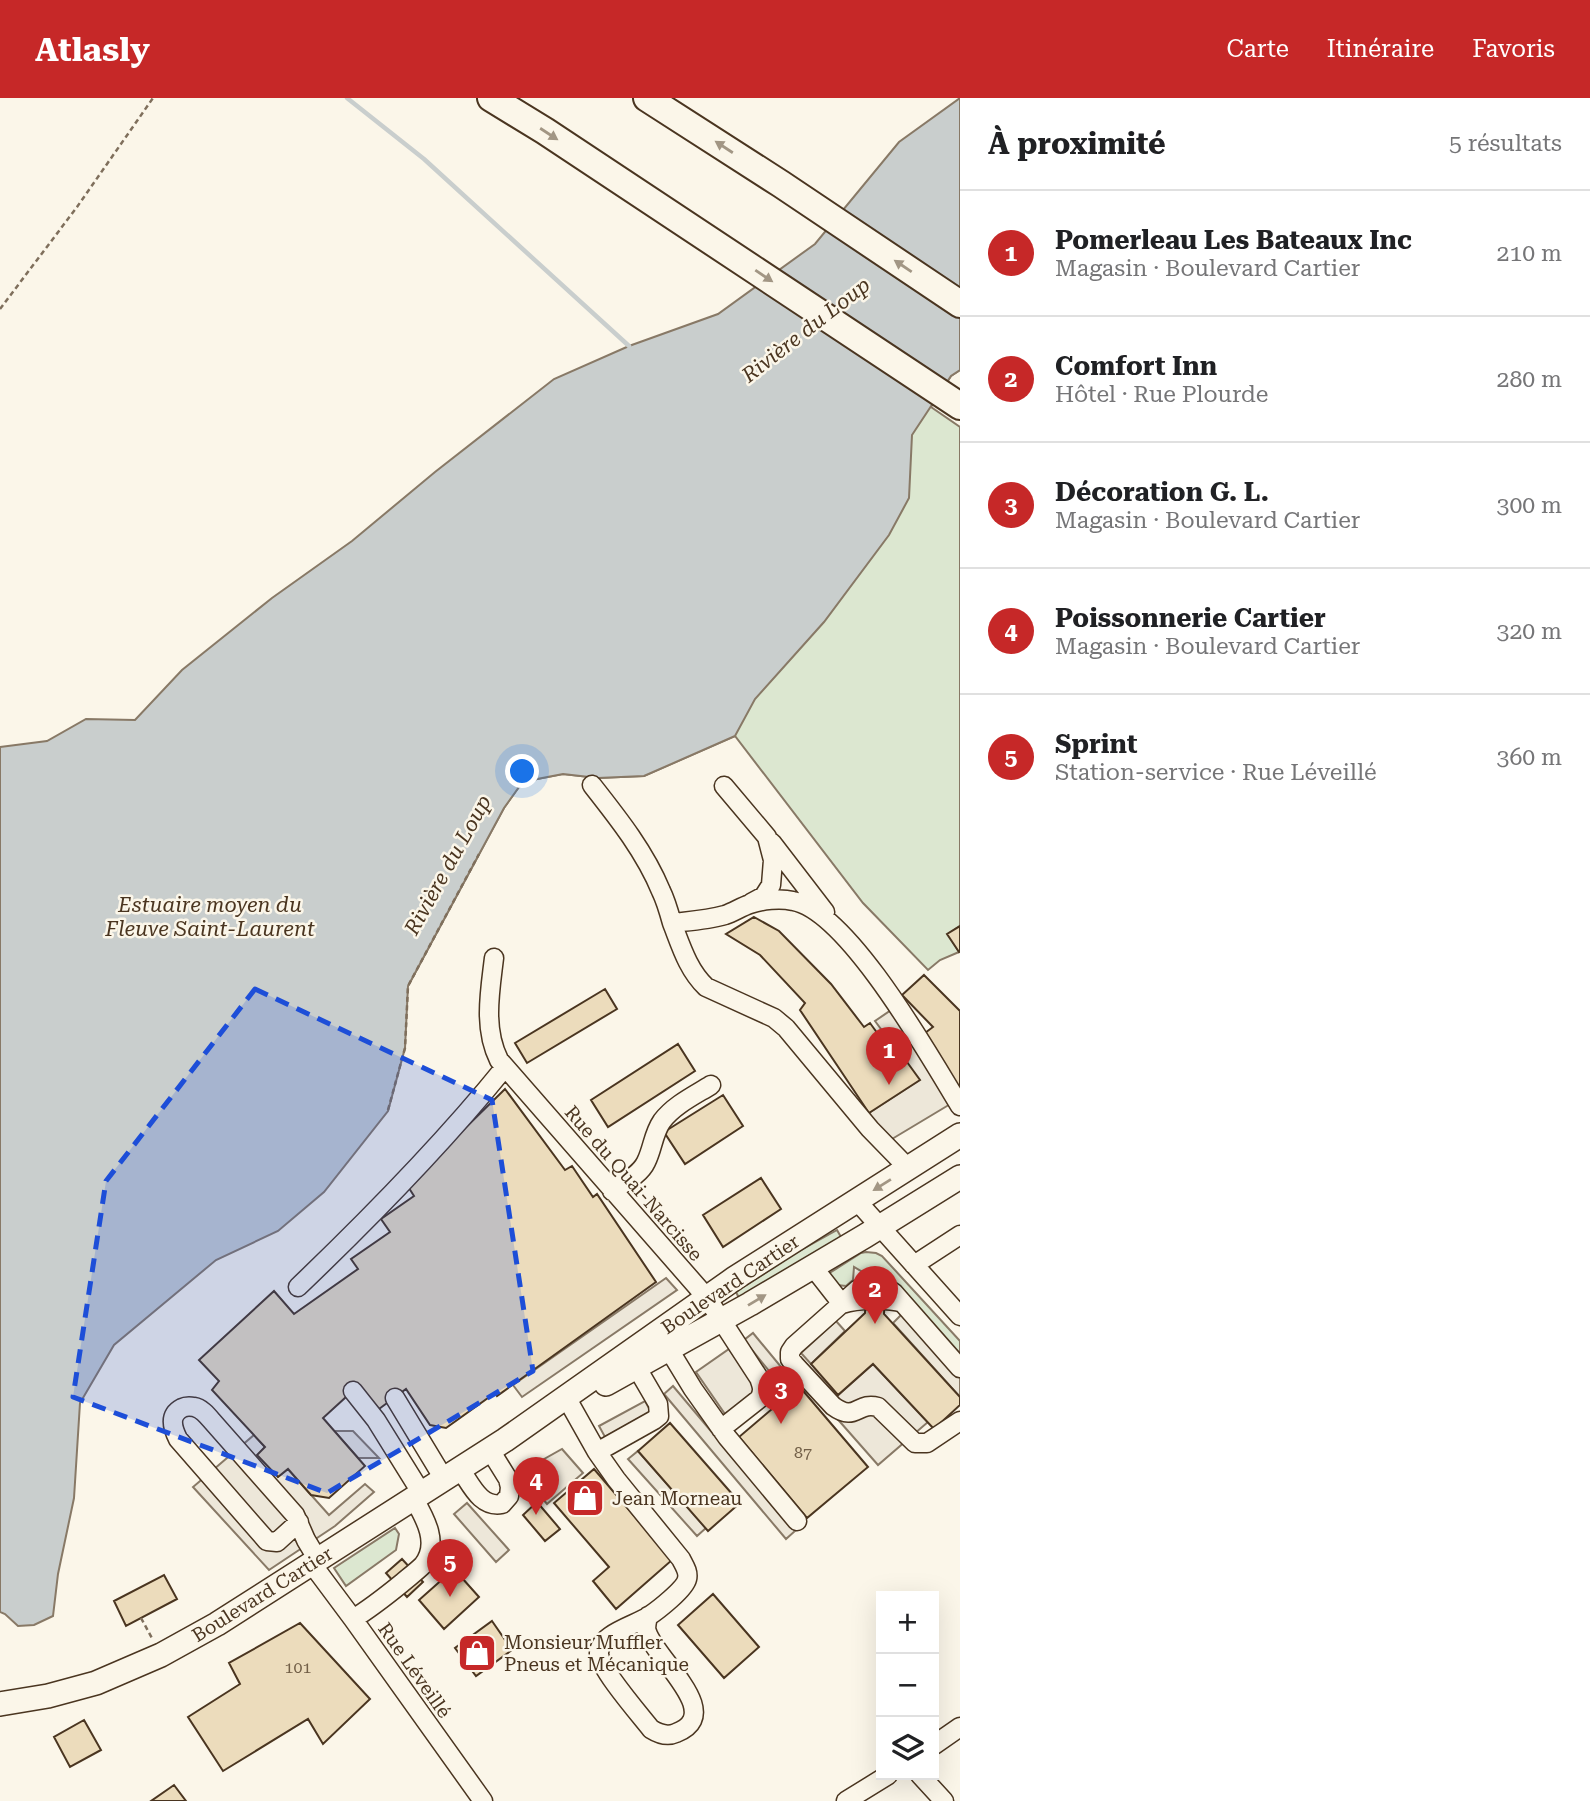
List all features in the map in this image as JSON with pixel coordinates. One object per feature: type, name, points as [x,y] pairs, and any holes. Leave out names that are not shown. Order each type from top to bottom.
[{"type":"highway","points":[[491,98],[960,406]]},
{"type":"highway","points":[[647,98],[960,304]]},
{"type":"main road","name":"Boulevard Cartier","points":[[0,1704],[86,1686],[161,1655],[217,1624],[664,1340],[707,1298],[735,1278],[960,1135]]},
{"type":"main road","name":"Boulevard Cartier","points":[[664,1340],[721,1321],[960,1177]]},
{"type":"street","points":[[592,785],[621,822],[649,867],[662,892],[686,960],[697,979],[706,988],[774,1018],[786,1028],[870,1129],[908,1168]]},
{"type":"street","points":[[724,786],[858,951],[897,1006],[960,1106]]},
{"type":"street","points":[[672,923],[729,914],[764,896],[771,885],[773,860],[767,837]]},
{"type":"street","points":[[751,903],[793,901],[810,907],[835,926]]},
{"type":"street","name":"Rue du Quai-Narcisse","points":[[494,958],[489,1006],[489,1031],[493,1048],[508,1071],[707,1298],[762,1386],[759,1399],[721,1429]]},
{"type":"street","points":[[298,1287],[396,1190],[508,1071]]},
{"type":"street","points":[[612,1191],[646,1163],[657,1129],[665,1118],[711,1085]]},
{"type":"street","points":[[857,1201],[960,1316]]},
{"type":"street","points":[[914,1265],[960,1235]]},
{"type":"street","points":[[813,1267],[842,1304]]},
{"type":"street","points":[[960,1368],[888,1288],[869,1285],[857,1290],[790,1352],[790,1359],[833,1406],[847,1414],[865,1406],[878,1407],[915,1443],[927,1443],[960,1421]]},
{"type":"street","points":[[664,1340],[721,1429],[797,1521]]},
{"type":"street","points":[[597,1452],[659,1416],[658,1404],[632,1361]]},
{"type":"street","points":[[353,1391],[376,1420],[418,1496],[427,1520],[430,1548],[422,1566],[382,1600],[353,1619]]},
{"type":"street","points":[[394,1398],[452,1474],[482,1500],[492,1505],[502,1504],[509,1496],[509,1483],[497,1445]]},
{"type":"street","points":[[568,1400],[597,1452],[616,1479],[685,1566],[687,1581],[682,1588],[648,1616],[609,1638],[601,1645],[599,1653],[613,1679],[651,1729],[660,1734],[673,1735],[689,1727],[695,1720],[695,1707],[653,1645],[647,1632],[648,1616]]},
{"type":"street","name":"Rue Léveillé","points":[[299,1522],[277,1542],[267,1541],[178,1438],[172,1422],[179,1409],[189,1406],[202,1410],[289,1508],[299,1522],[315,1562],[483,1801]]},
{"type":"street","points":[[939,1742],[960,1727]]},
{"type":"street","points":[[846,1801],[880,1780]]},
{"type":"street","points":[[925,1780],[944,1801]]},
{"type":"path","points":[[0,309],[77,207],[153,98]]},
{"type":"path","points":[[388,1111],[405,1048],[408,986],[479,854]]},
{"type":"path","points":[[141,1618],[161,1655]]},
{"type":"highlighted area","points":[[255,989],[492,1100],[533,1371],[327,1493],[73,1397],[106,1181]]},
{"type":"green space","points":[[960,370],[951,376],[931,407],[960,427],[960,926],[948,934],[959,952],[940,960],[928,970],[863,903],[735,736],[644,776],[598,778],[563,774],[532,780],[519,787],[504,808],[408,986],[421,934],[674,511]]},
{"type":"green space","points":[[837,1230],[841,1237],[739,1298],[736,1292]]},
{"type":"green space","points":[[866,1252],[882,1256],[960,1341],[960,1357],[878,1281],[854,1267],[853,1280],[846,1286],[837,1285],[828,1274]]},
{"type":"green space","points":[[395,1528],[399,1534],[396,1550],[346,1586],[334,1568]]},
{"type":"shaded area","points":[[897,1006],[957,1100],[887,1142],[869,1113],[919,1080],[875,1021]]},
{"type":"shaded area","points":[[666,1278],[677,1290],[522,1397],[513,1385]]},
{"type":"shaded area","points":[[902,1314],[960,1378],[960,1397],[893,1323]]},
{"type":"shaded area","points":[[836,1321],[845,1331],[811,1364],[801,1353]]},
{"type":"shaded area","points":[[753,1333],[791,1379],[782,1387],[744,1340]]},
{"type":"shaded area","points":[[729,1349],[758,1390],[725,1414],[696,1372]]},
{"type":"shaded area","points":[[873,1364],[928,1422],[878,1465],[826,1406]]},
{"type":"shaded area","points":[[673,1386],[795,1531],[786,1539],[664,1394]]},
{"type":"shaded area","points":[[645,1401],[651,1412],[605,1437],[599,1426]]},
{"type":"shaded area","points":[[334,1431],[353,1431],[379,1458],[358,1458]]},
{"type":"shaded area","points":[[254,1435],[265,1447],[258,1455],[278,1477],[288,1469],[329,1515],[365,1484],[374,1492],[335,1526],[269,1570],[193,1487]]},
{"type":"shaded area","points":[[562,1449],[583,1473],[547,1504],[521,1472]]},
{"type":"shaded area","points":[[638,1451],[706,1528],[697,1536],[628,1459]]},
{"type":"shaded area","points":[[467,1503],[509,1550],[496,1562],[454,1514]]},
{"type":"water","name":"Estuaire moyen du Fleuve Saint-Laurent","points":[[960,98],[960,370],[951,376],[912,435],[909,498],[889,535],[824,622],[755,699],[735,736],[644,776],[598,778],[563,774],[532,780],[519,787],[504,808],[408,986],[405,1048],[388,1111],[324,1192],[278,1231],[216,1260],[114,1345],[80,1403],[74,1498],[58,1574],[53,1616],[34,1625],[18,1626],[0,1612],[0,747],[47,741],[86,719],[135,720],[182,670],[272,598],[352,541],[554,379],[629,346],[718,314],[815,244],[899,142]]},
{"type":"building","points":[[754,917],[779,931],[831,984],[864,1027],[870,1023],[901,1066],[907,1062],[920,1080],[869,1113],[800,1010],[805,1003],[760,955],[726,934]]},
{"type":"building","points":[[960,926],[960,951],[959,952],[947,934]]},
{"type":"building","points":[[924,975],[960,1011],[960,1091],[925,1033],[933,1027],[902,995]]},
{"type":"building","points":[[605,989],[617,1009],[527,1063],[515,1043]]},
{"type":"building","points":[[678,1044],[695,1071],[608,1127],[591,1100]]},
{"type":"building","points":[[505,1089],[565,1170],[572,1166],[593,1197],[597,1194],[656,1282],[497,1396],[495,1393],[446,1428],[430,1425],[406,1389],[379,1409],[357,1387],[323,1418],[365,1466],[329,1498],[311,1495],[288,1469],[278,1477],[257,1455],[265,1447],[212,1390],[219,1381],[199,1360],[274,1291],[294,1314],[358,1269],[351,1259],[390,1232],[381,1219],[414,1196],[407,1185]]},
{"type":"building","points":[[723,1095],[743,1126],[685,1164],[664,1132]]},
{"type":"building","points":[[761,1178],[781,1209],[723,1247],[703,1215]]},
{"type":"building","points":[[866,1292],[885,1293],[884,1314],[960,1397],[960,1405],[934,1429],[873,1364],[838,1395],[811,1364],[865,1313]]},
{"type":"building","points":[[799,1386],[868,1467],[807,1518],[739,1437]]},
{"type":"building","points":[[670,1423],[740,1503],[708,1531],[638,1451]]},
{"type":"building","points":[[594,1469],[672,1560],[616,1609],[593,1581],[609,1567],[554,1503]]},
{"type":"building","points":[[537,1502],[560,1529],[545,1541],[523,1515]]},
{"type":"building","points":[[402,1559],[423,1582],[407,1597],[386,1573]]},
{"type":"building","points":[[454,1569],[479,1597],[444,1629],[419,1600]]},
{"type":"building","points":[[164,1575],[177,1599],[126,1626],[114,1601]]},
{"type":"building","points":[[713,1594],[759,1647],[724,1678],[678,1625]]},
{"type":"building","points":[[492,1621],[512,1650],[476,1676],[455,1648]]},
{"type":"building","points":[[300,1623],[370,1699],[323,1744],[308,1719],[223,1771],[188,1717],[240,1684],[229,1663]]},
{"type":"building","points":[[84,1720],[101,1750],[70,1767],[54,1737]]},
{"type":"building","points":[[174,1785],[186,1801],[151,1801]]},
{"type":"waterway","points":[[347,98],[424,159],[629,346]]},
{"type":"place","name":"Pomerleau Les Bateaux Inc","points":[[889,1085]]},
{"type":"place","name":"Comfort Inn","points":[[875,1324]]},
{"type":"place","name":"Décoration G. L.","points":[[781,1424]]},
{"type":"place","name":"Jean Morneau","points":[[585,1498]]},
{"type":"place","name":"Poissonnerie Cartier","points":[[536,1515]]},
{"type":"place","name":"Sprint","points":[[450,1597]]},
{"type":"place","name":"Monsieur Muffler Pneus et Mécanique","points":[[477,1653]]},
{"type":"water label","name":"Rivière du Loup","points":[[806,330]]},
{"type":"water label","name":"Rivière du Loup","points":[[448,865]]}]
